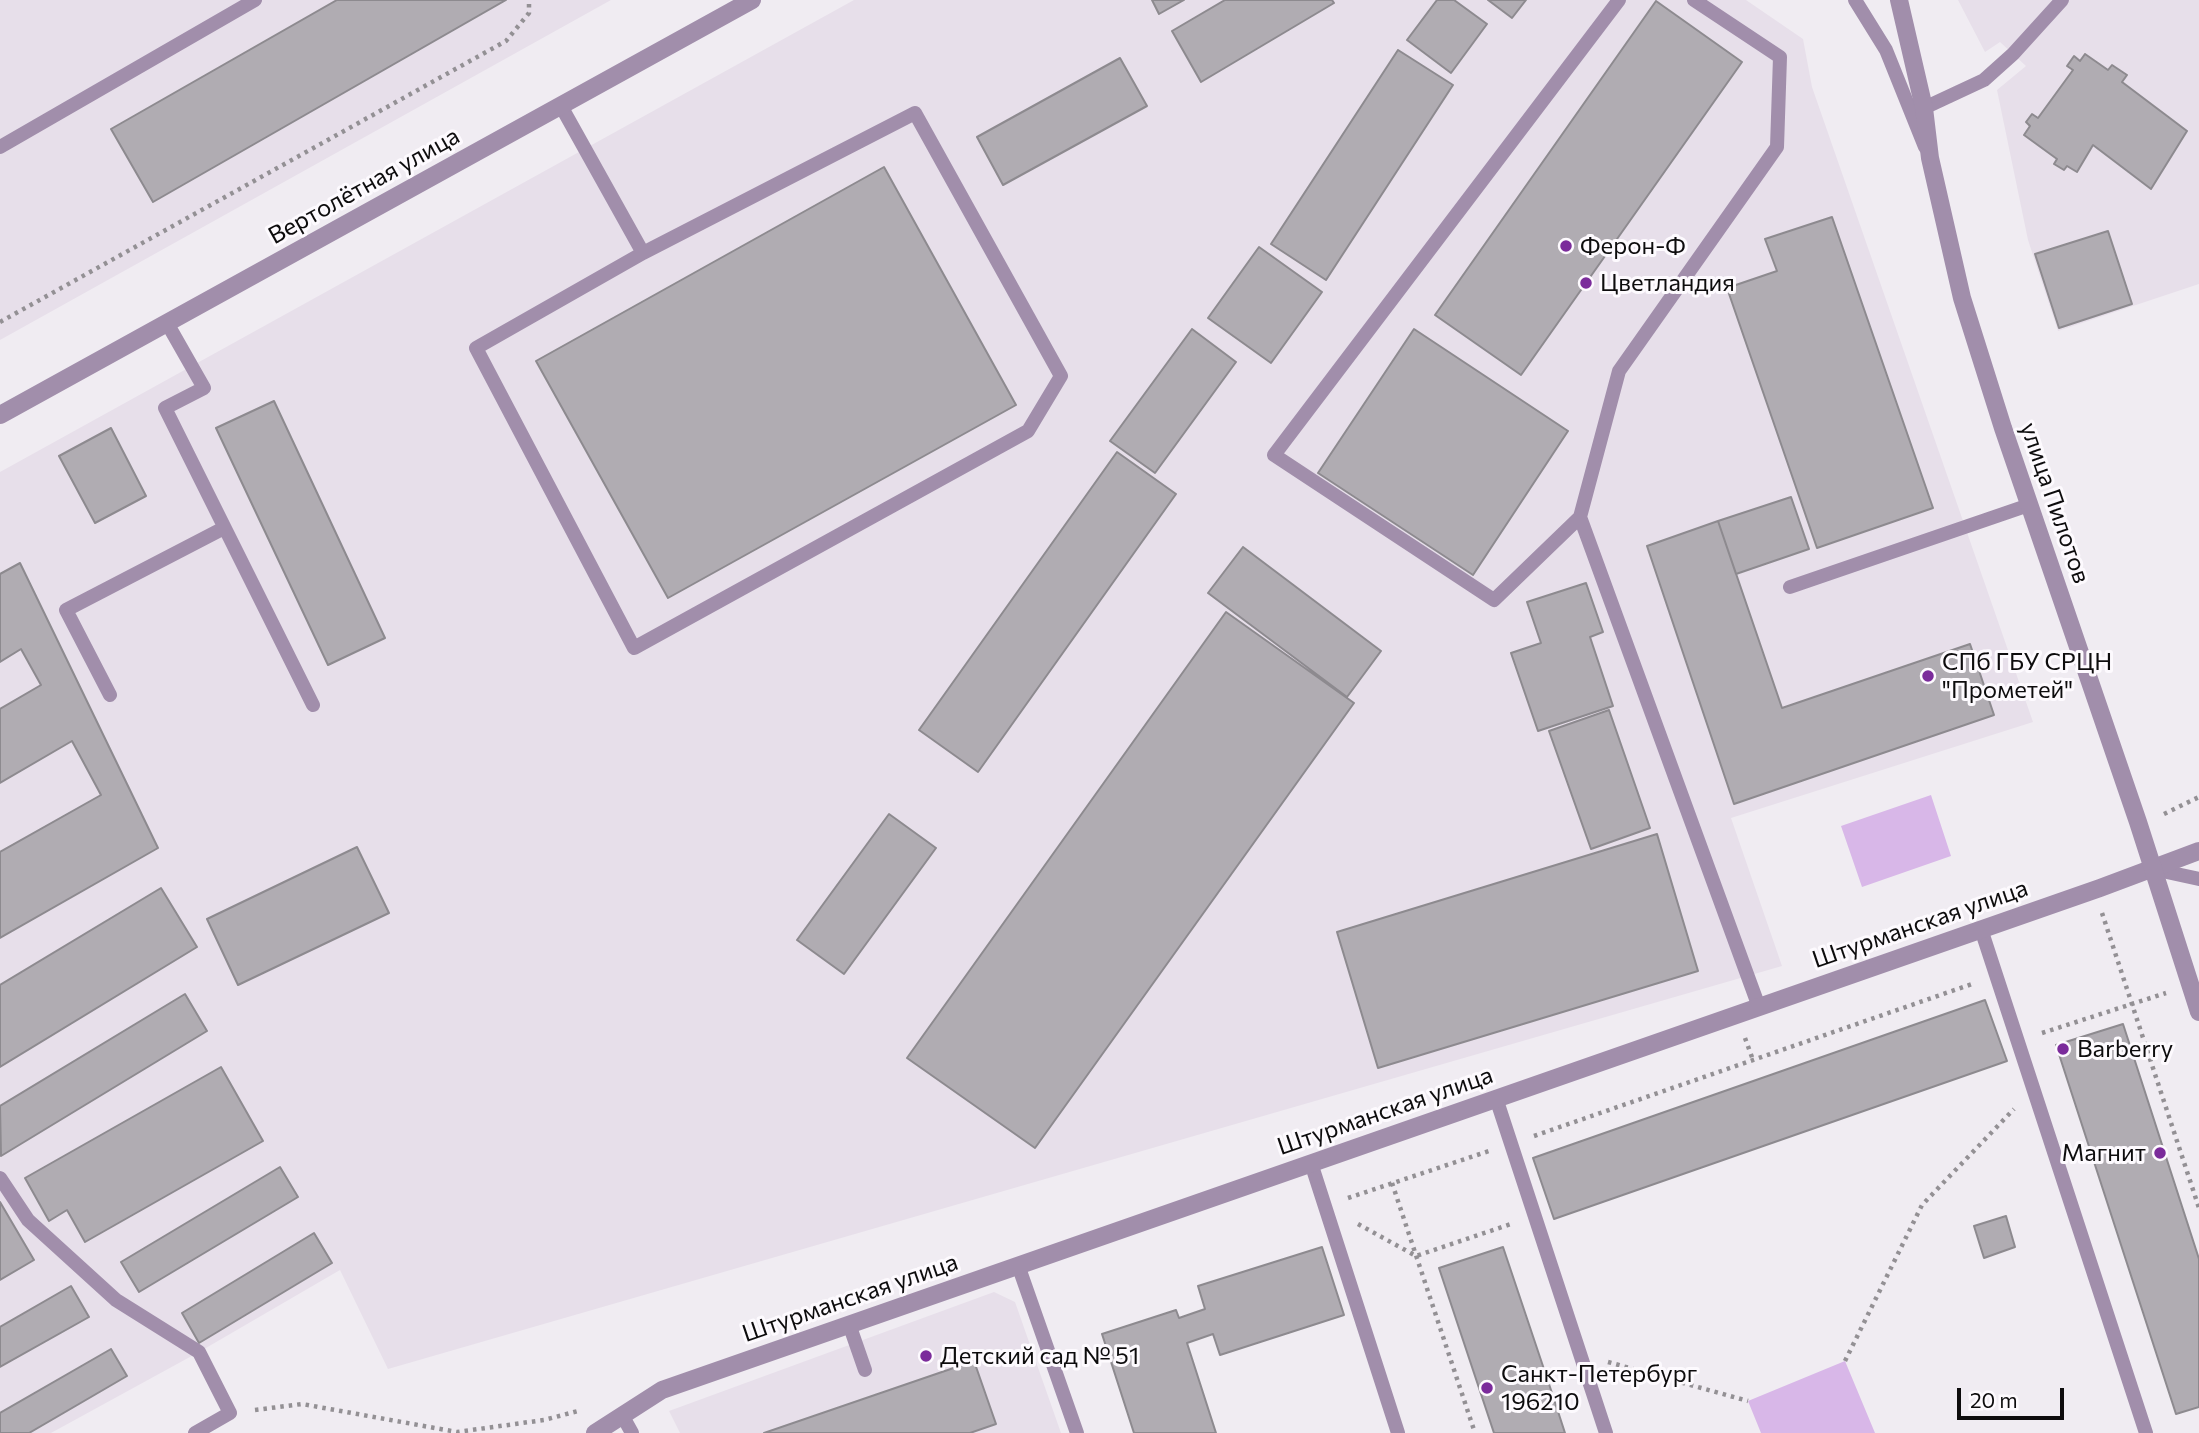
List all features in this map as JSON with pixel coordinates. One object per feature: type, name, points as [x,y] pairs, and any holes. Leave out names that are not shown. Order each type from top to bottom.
[{"type":"street","name":"Вертолётная улица","points":[[0,415],[752,0]]},
{"type":"street","name":"улица Пилотов","points":[[1899,0],[1924,108],[1930,158],[1962,298],[2199,1012]]},
{"type":"street","name":"Штурманская улица","points":[[595,1433],[662,1390],[2199,851]]},
{"type":"lane","points":[[0,147],[256,0]]},
{"type":"lane","points":[[1619,0],[1274,455],[1494,600],[1580,517],[1619,370],[1777,147],[1780,57],[1694,0]]},
{"type":"lane","points":[[1855,0],[1886,50],[1930,158]]},
{"type":"lane","points":[[1924,108],[1984,80],[2062,0]]},
{"type":"lane","points":[[561,106],[643,253]]},
{"type":"lane","points":[[915,113],[1061,376],[1028,431],[634,648],[476,348],[643,253],[915,113]]},
{"type":"lane","points":[[167,323],[204,388],[164,408],[313,705]]},
{"type":"lane","points":[[1790,587],[2029,505]]},
{"type":"lane","points":[[1580,517],[1759,1007]]},
{"type":"lane","points":[[110,695],[66,610],[224,528]]},
{"type":"lane","points":[[2153,869],[2199,879]]},
{"type":"lane","points":[[1981,929],[2146,1433]]},
{"type":"lane","points":[[1496,1098],[1606,1433]]},
{"type":"lane","points":[[1311,1163],[1398,1433]]},
{"type":"lane","points":[[0,1178],[28,1220],[116,1300],[199,1352],[230,1413],[195,1433]]},
{"type":"lane","points":[[1018,1265],[1077,1433]]},
{"type":"lane","points":[[849,1324],[865,1370]]},
{"type":"lane","points":[[622,1416],[632,1433]]},
{"type":"path","points":[[0,322],[506,41],[529,13],[529,0]]},
{"type":"path","points":[[2163,814],[2199,797]]},
{"type":"path","points":[[2101,912],[2199,1208]]},
{"type":"path","points":[[1325,1206],[1996,975]]},
{"type":"path","points":[[2017,1041],[2165,993]]},
{"type":"path","points":[[1844,1361],[1922,1205],[2014,1109]]},
{"type":"path","points":[[1392,1183],[1475,1433]]},
{"type":"path","points":[[1325,1206],[1416,1256],[1535,1216]]},
{"type":"path","points":[[1612,1363],[1748,1401]]},
{"type":"path","points":[[230,1413],[302,1404],[457,1432],[544,1420],[592,1407],[622,1416]]},
{"type":"shaded area","points":[[0,0],[611,0],[0,340]]},
{"type":"shaded area","points":[[854,0],[1746,0],[1803,39],[1812,87],[2033,722],[1731,818],[1782,966],[388,1369],[340,1270],[199,1352],[51,1433],[0,1433],[0,472]]},
{"type":"shaded area","points":[[1958,0],[2199,0],[2199,284],[2058,331],[2028,240],[1997,90],[2026,66],[2000,42],[1985,52]]},
{"type":"shaded area","points":[[1931,795],[1951,856],[1862,887],[1841,826]]},
{"type":"shaded area","name":"Детский сад № 51","points":[[994,1292],[1015,1302],[1061,1433],[680,1433],[669,1411]]},
{"type":"shaded area","points":[[1845,1361],[1875,1433],[1761,1433],[1748,1401]]},
{"type":"building","points":[[337,0],[506,0],[153,202],[111,129]]},
{"type":"building","points":[[1152,0],[1184,0],[1159,14]]},
{"type":"building","points":[[1225,0],[1332,0],[1334,3],[1201,82],[1172,31]]},
{"type":"building","points":[[1437,0],[1454,0],[1487,24],[1451,73],[1407,40]]},
{"type":"building","points":[[1488,0],[1526,0],[1512,18]]},
{"type":"building","points":[[1656,1],[1742,62],[1521,375],[1435,315]]},
{"type":"building","points":[[1398,50],[1453,85],[1326,280],[1271,244]]},
{"type":"building","points":[[2085,54],[2108,70],[2112,65],[2127,75],[2122,82],[2187,131],[2151,189],[2093,145],[2077,172],[2067,166],[2064,170],[2054,164],[2057,159],[2024,135],[2030,126],[2026,122],[2032,114],[2038,118],[2073,70],[2067,66],[2074,56],[2080,61]]},
{"type":"building","points":[[1120,58],[1147,106],[1003,185],[977,137]]},
{"type":"building","points":[[884,167],[1016,405],[668,598],[536,361]]},
{"type":"building","points":[[1832,217],[1933,508],[1817,548],[1727,288],[1777,271],[1765,239]]},
{"type":"building","points":[[2108,231],[2132,304],[2059,328],[2035,254]]},
{"type":"building","points":[[1259,247],[1322,292],[1271,363],[1208,318]]},
{"type":"building","points":[[1192,329],[1236,362],[1155,473],[1110,441]]},
{"type":"building","points":[[1414,329],[1568,431],[1473,575],[1318,473]]},
{"type":"building","points":[[274,401],[385,638],[328,665],[216,428]]},
{"type":"building","points":[[111,428],[146,496],[95,523],[59,456]]},
{"type":"building","points":[[1117,452],[1176,494],[978,772],[919,730]]},
{"type":"building","points":[[1791,497],[1809,549],[1736,574],[1718,521]]},
{"type":"building","name":"СПб ГБУ СРЦН \"Прометей\"","points":[[1718,521],[1782,708],[1970,644],[1994,715],[1734,804],[1647,546]]},
{"type":"building","points":[[1243,547],[1381,651],[1347,697],[1208,593]]},
{"type":"building","points":[[20,563],[158,848],[0,938],[0,852],[101,795],[72,741],[0,783],[0,709],[41,685],[21,649],[0,662],[0,574]]},
{"type":"building","points":[[1586,583],[1603,632],[1590,637],[1613,706],[1538,731],[1511,653],[1541,643],[1527,602]]},
{"type":"building","points":[[1226,612],[1354,703],[1035,1148],[907,1058]]},
{"type":"building","points":[[1609,710],[1650,828],[1591,849],[1549,731]]},
{"type":"building","points":[[889,814],[936,848],[844,974],[797,940]]},
{"type":"building","points":[[1657,834],[1698,971],[1378,1068],[1337,932]]},
{"type":"building","points":[[357,847],[389,913],[238,985],[207,919]]},
{"type":"building","points":[[161,888],[197,947],[0,1067],[0,985]]},
{"type":"building","points":[[185,994],[207,1031],[1,1156],[0,1106]]},
{"type":"building","points":[[1985,1000],[2007,1061],[1554,1219],[1533,1158]]},
{"type":"building","points":[[2123,1024],[2199,1259],[2199,1407],[2176,1414],[2056,1045]]},
{"type":"building","points":[[221,1067],[263,1141],[85,1242],[67,1210],[49,1221],[25,1178]]},
{"type":"building","points":[[280,1167],[298,1197],[139,1292],[121,1262]]},
{"type":"building","points":[[0,1202],[34,1260],[0,1280]]},
{"type":"building","points":[[2006,1216],[2015,1247],[1984,1258],[1974,1226]]},
{"type":"building","points":[[314,1233],[332,1263],[199,1343],[182,1313]]},
{"type":"building","points":[[1322,1247],[1344,1315],[1220,1355],[1213,1334],[1187,1343],[1216,1433],[1134,1433],[1102,1334],[1176,1310],[1179,1318],[1205,1309],[1198,1286]]},
{"type":"building","points":[[1503,1247],[1565,1433],[1494,1433],[1439,1268]]},
{"type":"building","points":[[71,1286],[89,1317],[0,1367],[0,1327]]},
{"type":"building","points":[[111,1349],[127,1376],[29,1433],[0,1433],[0,1413]]},
{"type":"building","points":[[974,1361],[996,1424],[970,1433],[764,1433]]},
{"type":"place","name":"Ферон-Ф","points":[[1566,246]]},
{"type":"place","name":"Цветландия","points":[[1586,283]]},
{"type":"place","name":"СПб ГБУ СРЦН \"Прометей\"","points":[[1928,676]]},
{"type":"place","name":"Barberry","points":[[2063,1049]]},
{"type":"place","name":"Магнит","points":[[2160,1153]]},
{"type":"place","name":"Детский сад № 51","points":[[926,1356]]},
{"type":"place","name":"Санкт-Петербург 196210","points":[[1487,1388]]}]
